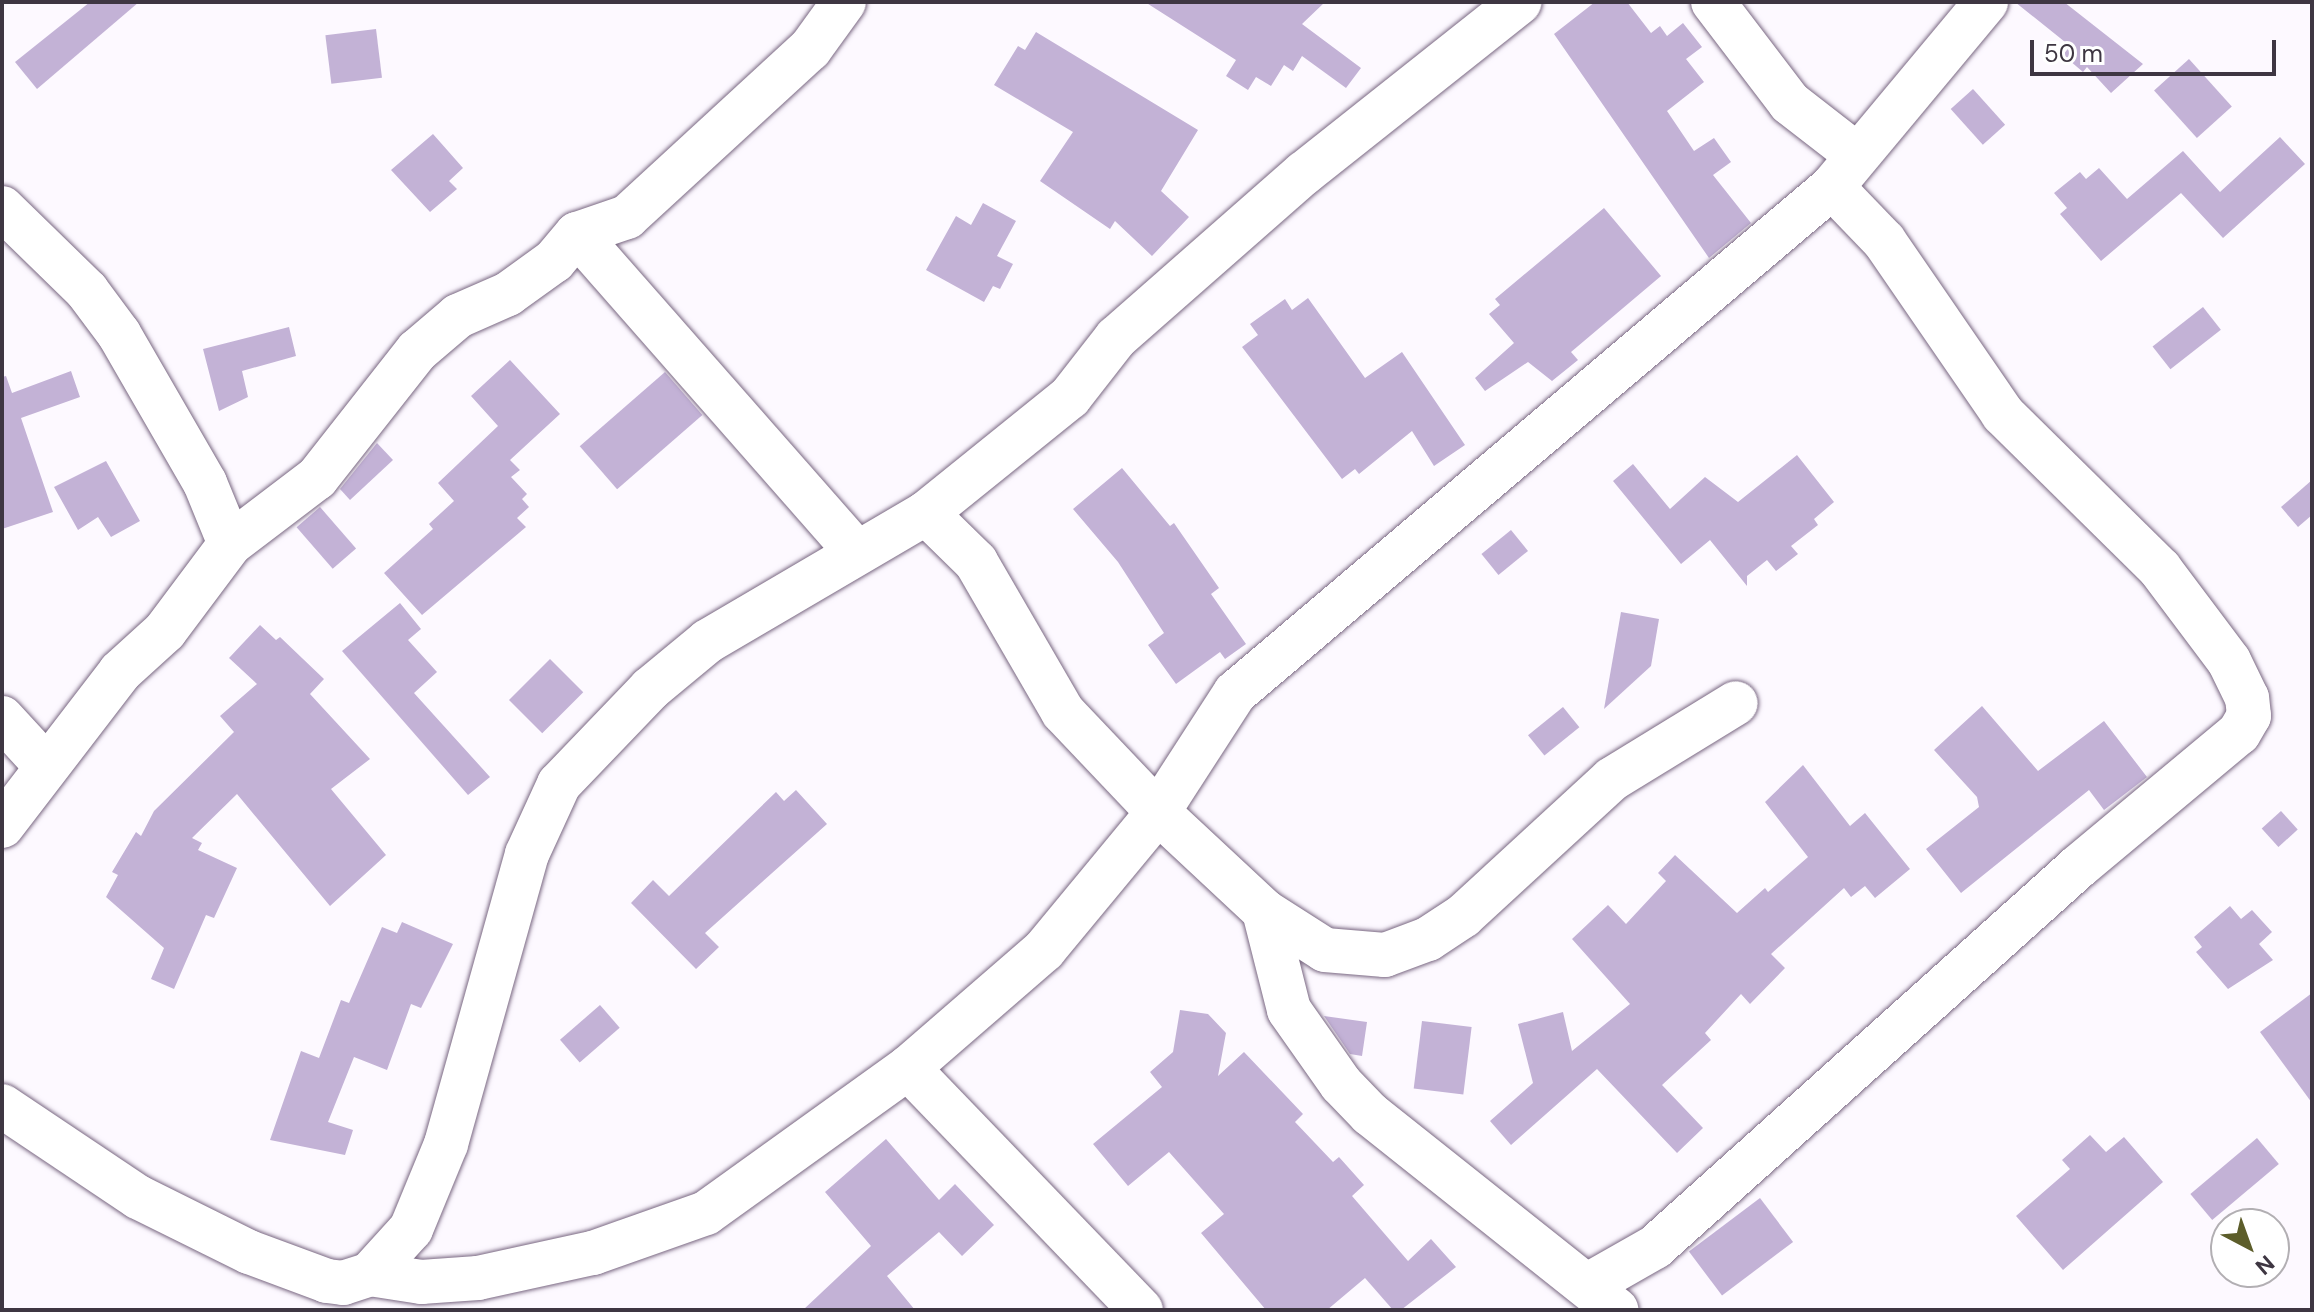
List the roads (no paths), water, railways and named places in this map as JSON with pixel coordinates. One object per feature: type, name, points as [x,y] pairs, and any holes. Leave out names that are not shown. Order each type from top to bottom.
[{"type":"street","points":[[2,826],[120,672],[165,631],[230,544],[317,478],[417,351],[443,327],[474,307],[508,294],[554,261],[577,234],[627,217],[810,49],[844,2]]},
{"type":"street","points":[[370,1274],[411,1229],[446,1144],[527,854],[559,784],[650,689],[708,641],[926,513],[1070,397],[1116,338],[1304,173],[1520,2]]},
{"type":"street","points":[[1264,911],[1289,1010],[1341,1084],[1370,1114],[1603,1297],[2078,867],[2239,733],[2249,716],[2247,698],[2229,661],[2160,569],[2003,414],[1884,241],[1845,171],[1713,2]]},
{"type":"street","points":[[2,1106],[138,1197],[249,1252],[327,1281],[343,1283],[370,1274],[421,1282],[478,1278],[593,1253],[706,1213],[908,1068],[1044,950],[1158,812],[1235,693],[1845,171],[1986,2]]},
{"type":"street","points":[[2,208],[87,291],[119,334],[205,483],[230,544]]},
{"type":"street","points":[[577,234],[856,552]]},
{"type":"street","points":[[926,513],[976,562],[1063,712],[1158,812],[1264,911],[1325,950],[1385,955],[1428,939],[1463,916],[1612,779],[1736,703]]},
{"type":"street","points":[[2,718],[46,766]]},
{"type":"street","points":[[908,1068],[1141,1310]]}]
